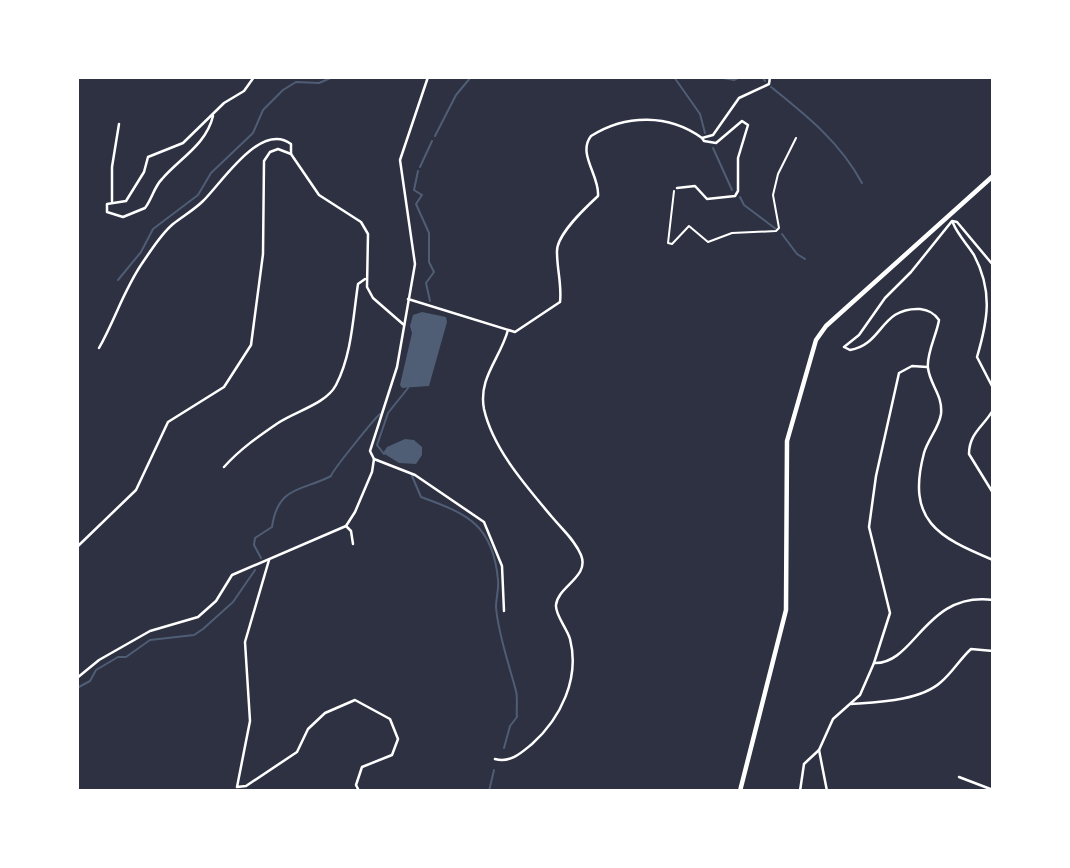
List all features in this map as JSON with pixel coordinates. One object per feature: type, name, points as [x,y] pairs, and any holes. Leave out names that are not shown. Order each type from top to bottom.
[{"type":"main road","points":[[740,791],[786,610],[787,441],[814,346],[826,326],[951,219],[993,176]]},
{"type":"street","points":[[213,116],[209,131],[159,182],[145,208],[123,217],[107,212],[107,204],[126,201],[144,172],[148,157],[183,143],[225,103],[244,91],[254,77]]},
{"type":"street","points":[[428,77],[400,160],[402,187],[415,255],[392,385],[370,451],[374,459],[415,475],[484,522],[502,566],[504,611]]},
{"type":"street","points":[[702,138],[713,135],[739,98],[769,84],[770,77]]},
{"type":"street","points":[[408,299],[515,332],[560,302],[562,288],[556,254],[559,238],[598,196],[598,184],[586,154],[591,135],[634,118],[646,118],[686,127],[704,141],[716,143],[734,125],[742,121],[748,125],[738,158],[738,191],[734,196],[707,199],[695,186],[677,188]]},
{"type":"street","points":[[113,201],[112,167],[119,124]]},
{"type":"street","points":[[99,348],[117,306],[142,264],[173,224],[194,211],[240,158],[272,139],[285,140],[291,144],[291,153],[319,195],[341,212],[357,217],[365,228],[368,234],[365,279],[373,298],[404,326]]},
{"type":"street","points":[[77,547],[136,490],[168,422],[223,387],[243,362],[251,345],[263,254],[264,160],[270,152],[278,149],[291,153]]},
{"type":"street","points":[[951,219],[957,222],[993,265]]},
{"type":"street","points":[[951,219],[911,272],[885,298],[859,335],[844,347],[846,350],[855,349],[869,342],[888,318],[906,309],[927,310],[939,320],[928,367],[941,398],[942,410],[940,422],[925,451],[919,486],[929,524],[947,539],[993,560]]},
{"type":"street","points":[[951,219],[972,253],[987,286],[985,337],[977,357],[978,365],[993,388]]},
{"type":"street","points":[[224,467],[239,450],[277,423],[327,396],[336,386],[355,320],[358,284],[365,279]]},
{"type":"street","points":[[495,759],[510,759],[541,736],[567,694],[572,649],[555,607],[558,599],[579,573],[583,562],[575,544],[504,453],[487,420],[482,385],[500,356],[509,331]]},
{"type":"street","points":[[800,791],[802,768],[819,750],[833,719],[867,683],[890,613],[869,527],[876,476],[899,373],[912,366],[928,367]]},
{"type":"street","points":[[993,410],[976,431],[969,447],[974,462],[993,493]]},
{"type":"street","points":[[77,678],[99,660],[142,635],[198,617],[216,601],[232,575],[346,526],[355,512],[374,459]]},
{"type":"street","points":[[346,526],[351,531],[353,544]]},
{"type":"street","points":[[269,560],[245,642],[250,721],[237,786],[246,786],[294,753],[313,724],[334,707],[355,700],[386,716],[398,735],[398,746],[392,755],[362,767],[356,785],[359,791]]},
{"type":"street","points":[[874,663],[898,656],[916,635],[949,607],[971,600],[993,600]]},
{"type":"street","points":[[849,704],[881,701],[930,690],[942,682],[971,649],[993,651]]},
{"type":"street","points":[[819,750],[827,791]]},
{"type":"street","points":[[959,777],[993,790]]},
{"type":"path","points":[[677,188],[670,202],[672,227],[667,243],[672,244],[689,226],[696,229],[708,242],[732,233],[776,231],[779,228],[773,195],[779,174],[796,138]]},
{"type":"water","points":[[422,312],[446,317],[447,322],[429,386],[402,388],[400,385],[412,333],[410,326],[413,315]]},
{"type":"water","points":[[405,439],[414,440],[422,447],[422,455],[416,464],[399,463],[383,453],[387,447]]},
{"type":"waterway","points":[[118,280],[141,252],[153,229],[198,195],[211,173],[253,133],[263,110],[283,90],[296,82],[319,83],[333,77]]},
{"type":"waterway","points":[[435,136],[456,95],[471,77]]},
{"type":"waterway","points":[[674,77],[700,114],[705,133]]},
{"type":"waterway","points":[[718,77],[734,80],[740,77]]},
{"type":"waterway","points":[[762,77],[765,81]]},
{"type":"waterway","points":[[771,87],[833,142],[862,183]]},
{"type":"waterway","points":[[420,167],[432,141]]},
{"type":"waterway","points":[[713,148],[732,190]]},
{"type":"waterway","points":[[418,171],[414,190],[422,195],[416,204],[429,233],[429,262],[434,272],[426,283],[430,301]]},
{"type":"waterway","points":[[740,197],[744,205],[776,229]]},
{"type":"waterway","points":[[782,234],[797,254],[805,259]]},
{"type":"waterway","points":[[384,454],[377,445],[388,413],[408,388]]},
{"type":"waterway","points":[[261,558],[254,545],[255,538],[272,527],[280,503],[293,491],[331,476],[380,414]]},
{"type":"waterway","points":[[412,476],[421,497],[465,516],[484,534],[490,546],[498,580],[497,617],[517,697],[517,717],[510,726],[504,748]]},
{"type":"waterway","points":[[77,688],[90,681],[96,670],[118,657],[126,657],[150,640],[194,635],[233,602],[255,570]]},
{"type":"waterway","points":[[489,791],[494,770]]}]
